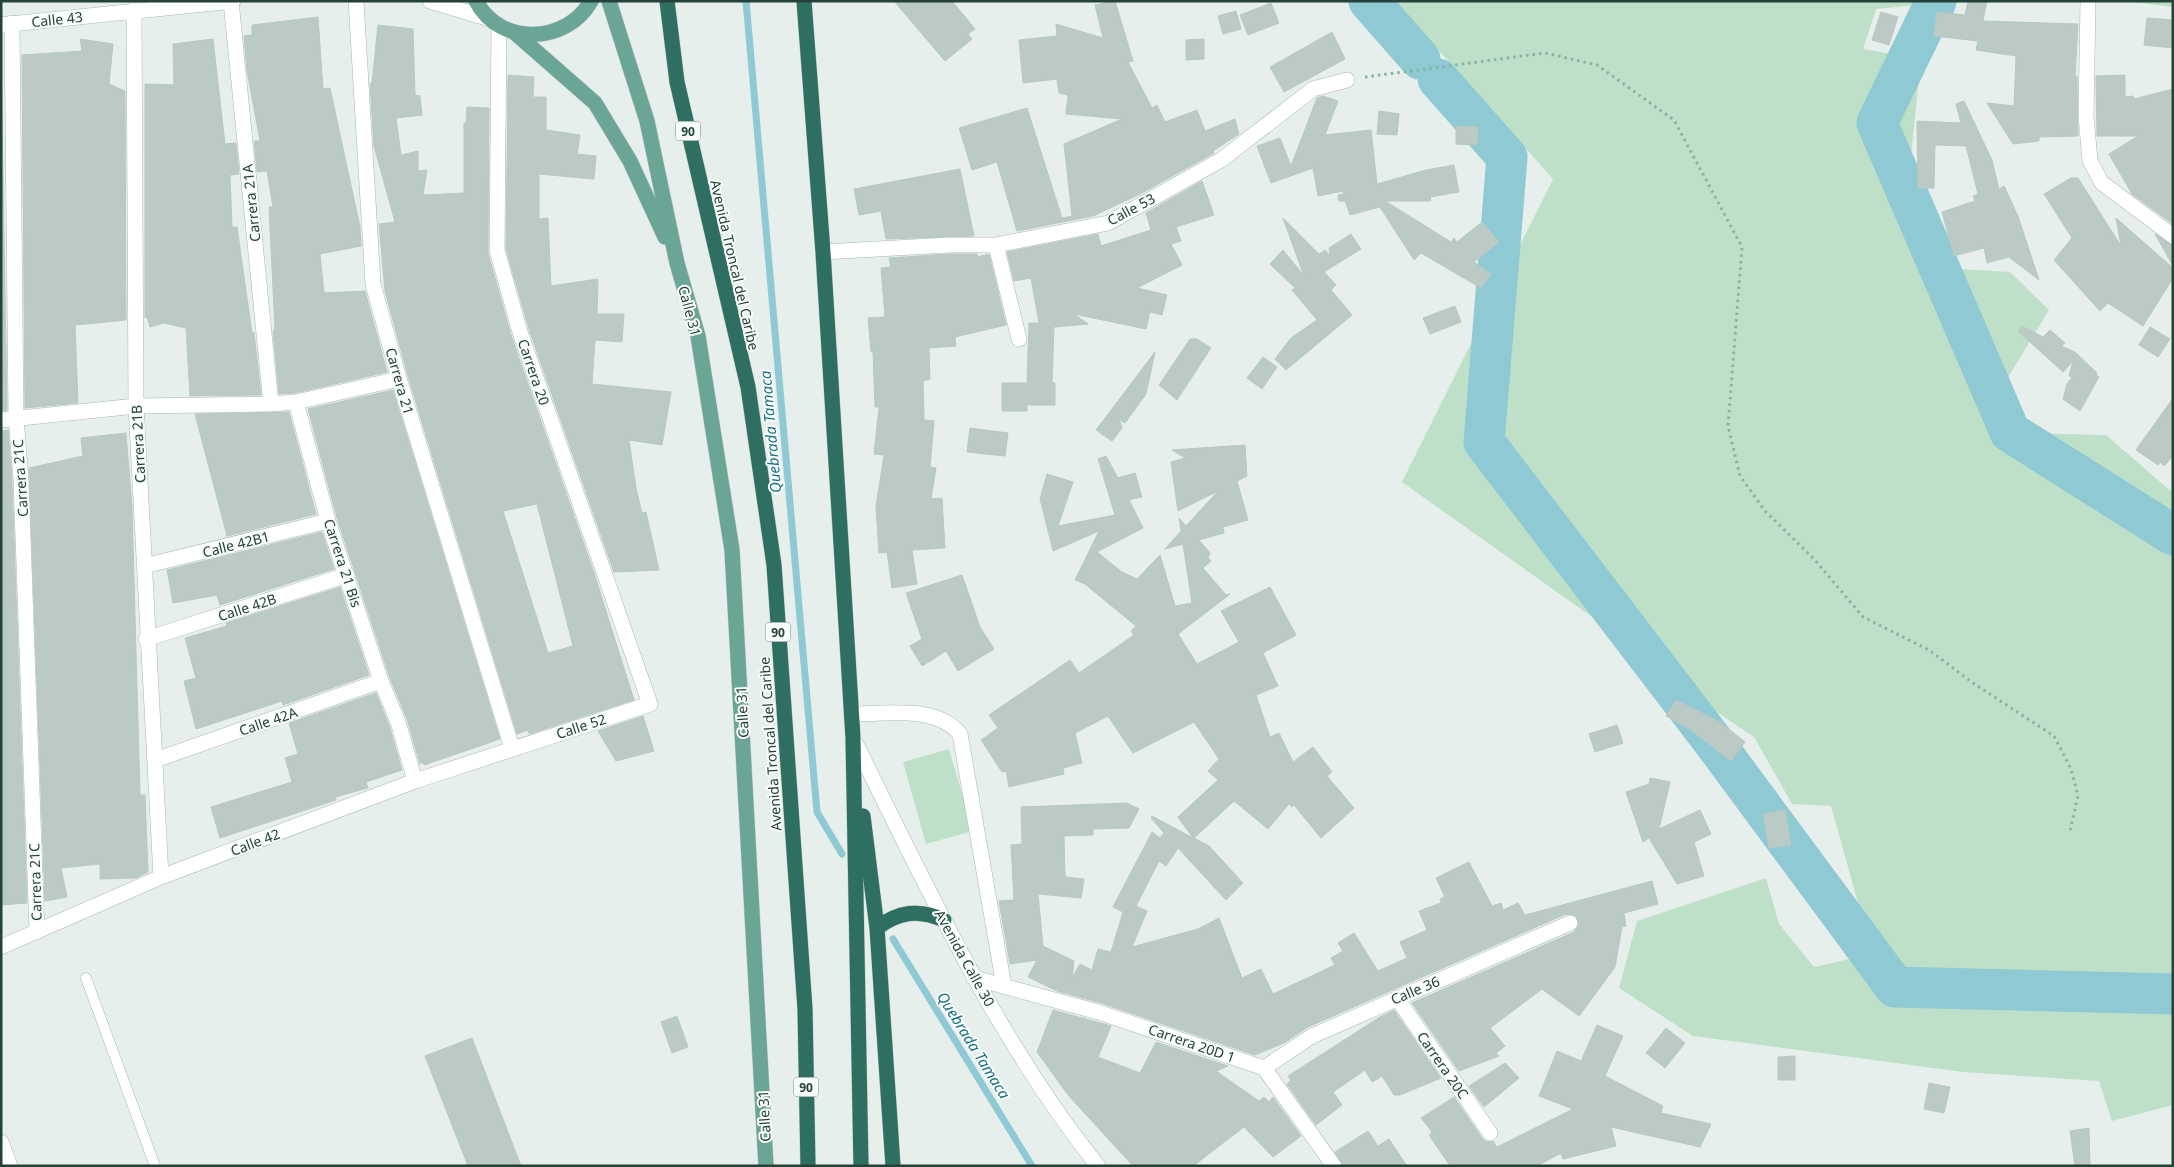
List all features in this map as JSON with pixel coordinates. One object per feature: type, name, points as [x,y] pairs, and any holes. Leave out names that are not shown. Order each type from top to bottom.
[{"type":"highway","name":"Avenida Troncal del Caribe","points":[[667,1],[677,82],[748,387],[774,565],[805,1009],[808,1166]]},
{"type":"highway","points":[[804,1],[823,252],[852,714],[861,1166]]},
{"type":"highway","points":[[853,738],[877,928],[893,1166]]},
{"type":"highway","points":[[877,928],[888,919],[902,913],[931,914],[944,920]]},
{"type":"main road","points":[[476,1],[494,22],[514,32],[595,103],[630,161],[677,263]]},
{"type":"main road","points":[[514,32],[533,35],[553,32],[571,24],[586,10],[591,1]]},
{"type":"main road","points":[[609,1],[647,121],[677,263]]},
{"type":"main road","name":"Calle 31","points":[[677,263],[698,336],[732,550],[766,1166]]},
{"type":"street","name":"Calle 43","points":[[7,24],[232,1]]},
{"type":"street","name":"Carrera 21A","points":[[232,1],[272,404]]},
{"type":"street","name":"Carrera 21","points":[[356,1],[373,284],[399,379],[512,748]]},
{"type":"street","points":[[430,1],[494,22]]},
{"type":"street","points":[[2088,1],[2086,116],[2090,161],[2102,182],[2173,236]]},
{"type":"street","name":"Carrera 21B","points":[[134,10],[136,406],[146,639],[155,760],[160,877]]},
{"type":"street","name":"Carrera 20","points":[[494,22],[497,250],[520,332],[650,704]]},
{"type":"street","name":"Carrera 21C","points":[[7,24],[8,418],[21,480],[37,932]]},
{"type":"street","name":"Calle 53","points":[[823,252],[949,245],[996,245],[1108,223],[1221,160],[1313,89],[1347,80]]},
{"type":"street","points":[[996,245],[1019,339]]},
{"type":"street","points":[[8,418],[136,406],[296,402],[399,379]]},
{"type":"street","name":"Carrera 21 Bis","points":[[296,402],[328,521],[381,681],[398,722],[415,781]]},
{"type":"street","name":"Calle 42B1","points":[[144,566],[328,521]]},
{"type":"street","name":"Calle 42B","points":[[146,639],[347,575]]},
{"type":"street","name":"Calle 42A","points":[[155,760],[381,681]]},
{"type":"street","name":"Calle 52","points":[[512,748],[650,704]]},
{"type":"street","points":[[852,714],[914,714],[952,724],[960,734],[1004,986]]},
{"type":"street","name":"Avenida Calle 30","points":[[853,738],[974,978],[1063,1122],[1098,1166]]},
{"type":"street","name":"Calle 42","points":[[1,947],[160,877],[415,781],[512,748]]},
{"type":"street","name":"Calle 36","points":[[1264,1068],[1312,1036],[1570,923]]},
{"type":"street","name":"Carrera 20D 1","points":[[974,978],[1098,1012],[1264,1068]]},
{"type":"street","name":"Carrera 20C","points":[[1397,998],[1490,1133]]},
{"type":"street","points":[[1264,1068],[1334,1166]]},
{"type":"street","points":[[1,1142],[10,1166]]},
{"type":"lane","points":[[86,978],[154,1166]]},
{"type":"path","points":[[1347,80],[1545,53],[1597,65],[1674,120],[1742,247],[1728,426],[1740,476],[1765,511],[1815,560],[1863,617],[1929,650],[1973,683],[2054,736],[2070,769],[2078,796],[2070,831]]},
{"type":"green space","points":[[1395,1],[1959,1],[1876,9],[1863,49],[1921,59],[1911,156],[1941,268],[2010,272],[2049,310],[1987,412],[2019,433],[2106,435],[2173,493],[2173,1105],[2112,1121],[2099,1081],[1963,1072],[1693,1036],[1619,988],[1637,921],[1766,878],[1779,924],[1814,967],[1849,959],[1860,910],[1831,806],[1792,804],[1754,737],[1702,702],[1662,653],[1630,644],[1402,482],[1553,179]]},
{"type":"green space","points":[[2173,1],[2173,7],[2132,2]]},
{"type":"green space","points":[[949,749],[973,831],[926,844],[903,762]]},
{"type":"building","points":[[894,1],[952,1],[975,29],[968,34],[972,39],[945,61]]},
{"type":"building","points":[[1115,1],[1133,61],[1128,62],[1152,108],[1157,105],[1165,122],[1197,110],[1205,131],[1235,119],[1239,134],[1213,151],[1214,153],[1140,194],[1093,216],[1017,231],[997,162],[972,170],[959,128],[1027,108],[1062,218],[1072,216],[1064,144],[1122,119],[1066,114],[1068,95],[1059,93],[1057,79],[1023,83],[1019,40],[1057,36],[1056,24],[1103,38],[1095,5]]},
{"type":"building","points":[[1968,1],[1987,1],[1983,21],[2078,24],[2075,76],[2077,76],[2078,136],[2039,137],[2039,141],[2013,144],[1987,103],[2014,106],[2016,56],[1976,50],[1978,41],[1934,36],[1937,12],[1965,15]]},
{"type":"building","points":[[1271,3],[1279,23],[1248,35],[1240,15]]},
{"type":"building","points":[[1236,11],[1241,29],[1223,34],[1218,16]]},
{"type":"building","points":[[1881,12],[1898,17],[1889,45],[1872,40]]},
{"type":"building","points":[[318,17],[323,89],[330,88],[360,227],[361,246],[320,254],[324,293],[365,291],[387,372],[295,393],[279,394],[273,331],[275,330],[269,207],[273,207],[267,171],[257,172],[254,141],[260,141],[247,71],[244,36],[252,35],[252,25]]},
{"type":"building","points":[[2147,18],[2173,20],[2173,48],[2144,45]]},
{"type":"building","points":[[378,25],[413,29],[415,95],[420,96],[422,115],[396,118],[401,155],[418,151],[418,171],[427,170],[423,195],[464,193],[464,123],[466,123],[467,107],[489,108],[488,253],[511,335],[594,573],[634,700],[529,734],[528,730],[517,734],[408,376],[385,291],[379,224],[395,222],[374,146],[370,84],[372,83]],"holes":[[[537,504],[573,646],[548,653],[503,511]]]},
{"type":"building","points":[[1332,32],[1345,59],[1284,92],[1270,67]]},
{"type":"building","points":[[80,39],[113,44],[109,84],[125,91],[126,320],[75,325],[78,403],[25,408],[22,55],[82,51]]},
{"type":"building","points":[[213,39],[225,144],[236,143],[239,174],[230,175],[232,227],[237,227],[252,333],[254,332],[261,395],[190,396],[186,328],[164,323],[150,327],[147,317],[145,318],[145,84],[174,85],[173,44]]},
{"type":"building","points":[[1204,39],[1204,59],[1186,60],[1186,40]]},
{"type":"building","points":[[1,56],[7,410],[1,411]]},
{"type":"building","points":[[508,75],[534,77],[533,97],[546,97],[546,130],[580,135],[577,154],[596,156],[594,179],[539,174],[539,219],[548,218],[551,286],[598,279],[597,314],[624,314],[622,342],[595,340],[592,384],[671,392],[662,445],[629,440],[636,488],[642,513],[646,512],[659,570],[614,572],[529,329],[506,249]]},
{"type":"building","points":[[2125,75],[2125,97],[2133,96],[2134,99],[2173,89],[2173,224],[2132,194],[2109,154],[2138,136],[2097,136],[2096,76]]},
{"type":"building","points":[[1323,96],[1338,101],[1325,135],[1371,130],[1377,184],[1426,170],[1454,165],[1459,192],[1430,197],[1431,201],[1385,201],[1451,242],[1454,238],[1457,242],[1482,222],[1499,242],[1474,262],[1491,274],[1481,288],[1421,253],[1414,260],[1380,207],[1350,215],[1345,201],[1339,201],[1338,195],[1344,194],[1343,191],[1318,196],[1313,168],[1271,183],[1257,146],[1280,138],[1291,166],[1317,98]]},
{"type":"building","points":[[1964,101],[1992,160],[1999,189],[2004,186],[2018,216],[2039,280],[2009,257],[1987,263],[1984,248],[1954,256],[1942,212],[1975,201],[1973,196],[1978,194],[1966,146],[1935,145],[1934,188],[1918,188],[1917,121],[1961,123],[1956,104]]},
{"type":"building","points":[[1379,111],[1399,114],[1397,135],[1377,134]]},
{"type":"building","points":[[1456,126],[1478,127],[1477,145],[1456,144]]},
{"type":"building","points":[[960,169],[974,236],[886,239],[881,211],[859,215],[854,189]]},
{"type":"building","points":[[2071,178],[2078,178],[2121,246],[2116,218],[2173,268],[2173,278],[2143,326],[2108,303],[2100,311],[2054,260],[2072,238],[2044,194]]},
{"type":"building","points":[[1202,181],[1214,215],[1176,227],[1181,241],[1171,244],[1182,265],[1137,288],[1167,295],[1162,315],[1150,312],[1146,329],[1074,314],[1088,324],[1054,327],[1052,383],[1055,383],[1055,405],[1027,405],[1027,411],[1002,411],[1002,383],[1027,383],[1029,323],[1039,323],[1031,278],[1014,281],[1007,252],[1098,234],[1101,246],[1151,230],[1146,213]]},
{"type":"building","points":[[1283,218],[1319,254],[1325,250],[1330,256],[1329,248],[1351,234],[1361,249],[1324,272],[1336,285],[1331,290],[1352,315],[1286,370],[1275,359],[1291,338],[1317,320],[1292,290],[1295,288],[1270,264],[1283,250],[1304,276]]},
{"type":"building","points":[[2155,234],[2173,245],[2173,266]]},
{"type":"building","points":[[977,254],[978,257],[989,254],[1006,325],[955,337],[956,346],[929,348],[930,379],[923,381],[924,420],[934,421],[930,467],[936,468],[931,499],[942,498],[945,548],[912,550],[917,584],[892,588],[887,552],[879,553],[876,506],[884,455],[874,454],[879,407],[875,407],[873,352],[871,352],[868,318],[885,317],[881,268],[891,267],[889,258]]},
{"type":"building","points":[[1455,306],[1461,322],[1430,334],[1423,318]]},
{"type":"building","points":[[2022,326],[2043,337],[2050,330],[2065,343],[2061,346],[2075,352],[2097,373],[2096,375],[2099,377],[2080,411],[2063,399],[2067,384],[2072,377],[2069,376],[2073,361],[2063,372],[2018,331]]},
{"type":"building","points":[[2150,327],[2170,339],[2158,357],[2139,345]]},
{"type":"building","points":[[1190,339],[1197,339],[1211,348],[1177,400],[1159,385]]},
{"type":"building","points":[[1155,352],[1146,394],[1125,423],[1119,419],[1122,428],[1112,441],[1096,430]]},
{"type":"building","points":[[1263,357],[1277,367],[1262,389],[1247,378]]},
{"type":"building","points":[[393,390],[500,739],[424,765],[423,762],[420,764],[407,719],[390,678],[337,518],[308,409]]},
{"type":"building","points":[[2173,398],[2173,456],[2164,466],[2160,462],[2158,465],[2136,450]]},
{"type":"building","points":[[289,412],[316,514],[227,536],[195,414]]},
{"type":"building","points":[[970,428],[1008,433],[1005,456],[967,452]]},
{"type":"building","points":[[8,430],[12,481],[27,903],[1,905],[1,431]]},
{"type":"building","points":[[126,433],[132,507],[140,795],[145,795],[148,872],[136,878],[100,879],[100,864],[61,868],[67,897],[45,901],[29,468],[83,456],[81,438]]},
{"type":"building","points":[[1245,445],[1247,476],[1237,481],[1248,520],[1223,527],[1224,533],[1199,540],[1210,553],[1208,558],[1211,561],[1203,568],[1226,595],[1230,594],[1178,634],[1197,664],[1239,642],[1221,611],[1270,587],[1296,635],[1263,653],[1278,686],[1256,695],[1270,737],[1279,733],[1293,762],[1313,747],[1332,772],[1327,776],[1354,808],[1321,838],[1294,805],[1292,807],[1289,804],[1268,829],[1234,801],[1194,838],[1209,846],[1243,883],[1226,900],[1178,848],[1166,866],[1159,861],[1136,906],[1147,911],[1132,947],[1198,929],[1219,918],[1242,978],[1261,969],[1273,994],[1335,965],[1331,958],[1343,951],[1338,943],[1354,933],[1378,971],[1407,958],[1400,942],[1427,930],[1419,911],[1441,903],[1440,899],[1445,897],[1436,878],[1469,862],[1492,906],[1501,903],[1503,910],[1518,903],[1525,915],[1652,881],[1658,904],[1624,913],[1626,926],[1622,927],[1615,967],[1579,1016],[1542,989],[1490,1028],[1505,1046],[1496,1053],[1499,1056],[1459,1071],[1412,1003],[1574,932],[1579,925],[1576,916],[1566,914],[1308,1027],[1284,1043],[1255,1055],[1101,1003],[1057,991],[1028,977],[1037,960],[1010,964],[999,901],[1014,900],[1011,845],[1022,844],[1021,807],[1127,803],[1139,809],[1129,828],[1093,829],[1093,835],[1064,836],[1065,877],[1084,879],[1081,898],[1038,894],[1043,946],[1074,961],[1072,978],[1080,964],[1092,970],[1098,949],[1111,952],[1123,912],[1113,907],[1152,832],[1160,838],[1164,833],[1151,818],[1152,816],[1193,838],[1178,817],[1218,780],[1208,771],[1219,759],[1194,722],[1133,753],[1108,716],[1075,733],[1082,763],[1063,768],[1064,774],[1009,787],[1006,771],[1002,772],[981,740],[998,728],[989,715],[1070,660],[1079,673],[1134,635],[1131,631],[1136,626],[1085,584],[1075,580],[1099,531],[1053,551],[1040,499],[1047,474],[1073,482],[1058,526],[1115,515],[1098,459],[1106,456],[1118,478],[1135,473],[1142,497],[1129,500],[1143,528],[1097,552],[1122,572],[1137,579],[1160,555],[1175,606],[1192,603],[1183,544],[1165,549],[1181,531],[1179,518],[1186,526],[1218,491],[1178,511],[1171,462],[1185,458],[1172,450]]},
{"type":"building","points":[[322,532],[334,569],[220,605],[217,595],[173,603],[167,570]]},
{"type":"building","points":[[962,575],[980,627],[994,649],[958,671],[946,651],[922,666],[910,646],[922,639],[906,593]]},
{"type":"building","points":[[340,587],[369,675],[283,705],[282,701],[196,729],[184,681],[196,678],[185,638],[227,626],[226,623]]},
{"type":"building","points":[[376,693],[389,725],[402,770],[366,782],[368,788],[335,797],[336,800],[220,838],[211,807],[292,782],[285,758],[298,754],[289,723]]},
{"type":"building","points":[[1676,700],[1720,722],[1745,742],[1731,761],[1691,730],[1666,716]]},
{"type":"building","points":[[643,716],[654,751],[616,761],[598,731]]},
{"type":"building","points":[[1617,725],[1623,743],[1595,752],[1589,734]]},
{"type":"building","points":[[1650,778],[1670,782],[1659,829],[1700,810],[1711,834],[1694,842],[1704,876],[1677,884],[1649,838],[1643,842],[1626,792],[1649,784]]},
{"type":"building","points":[[1785,810],[1791,845],[1769,848],[1763,814]]},
{"type":"building","points":[[1053,1010],[1111,1026],[1098,1057],[1140,1073],[1156,1042],[1228,1066],[1216,1071],[1259,1101],[1264,1097],[1269,1102],[1273,1097],[1301,1136],[1273,1157],[1244,1127],[1193,1166],[1133,1166],[1069,1096],[1037,1052]]},
{"type":"building","points":[[1394,1010],[1441,1078],[1400,1095],[1394,1095],[1382,1076],[1372,1082],[1365,1070],[1333,1092],[1342,1105],[1316,1125],[1287,1084],[1291,1080],[1288,1076]]},
{"type":"building","points":[[677,1016],[688,1047],[672,1053],[661,1022]]},
{"type":"building","points":[[1597,1025],[1623,1036],[1605,1076],[1663,1106],[1661,1113],[1711,1124],[1700,1147],[1611,1127],[1616,1146],[1563,1159],[1561,1153],[1537,1166],[1450,1166],[1429,1135],[1432,1132],[1421,1118],[1454,1097],[1482,1138],[1486,1142],[1493,1141],[1497,1147],[1573,1109],[1539,1096],[1557,1051],[1581,1061]]},
{"type":"building","points":[[1666,1028],[1685,1043],[1665,1068],[1646,1053]]},
{"type":"building","points":[[472,1038],[521,1166],[468,1166],[425,1056]]},
{"type":"building","points":[[1795,1056],[1795,1080],[1778,1080],[1778,1057]]},
{"type":"building","points":[[1505,1063],[1519,1078],[1484,1107],[1469,1086]]},
{"type":"building","points":[[1929,1083],[1950,1087],[1944,1113],[1924,1109]]},
{"type":"building","points":[[2089,1128],[2090,1166],[2075,1166],[2070,1131]]},
{"type":"building","points":[[1368,1131],[1378,1146],[1389,1139],[1407,1166],[1343,1166],[1335,1152]]},
{"type":"waterway","name":"Quebrada Tamaca","points":[[746,1],[817,812],[842,854]]},
{"type":"waterway","points":[[1369,1],[1420,59]]},
{"type":"waterway","points":[[1936,1],[1877,123],[2010,432],[2173,535]]},
{"type":"waterway","points":[[1438,79],[1507,157],[1484,442],[1713,741],[1895,987],[2173,994]]},
{"type":"waterway","name":"Quebrada Tamaca","points":[[893,939],[1032,1166]]}]
